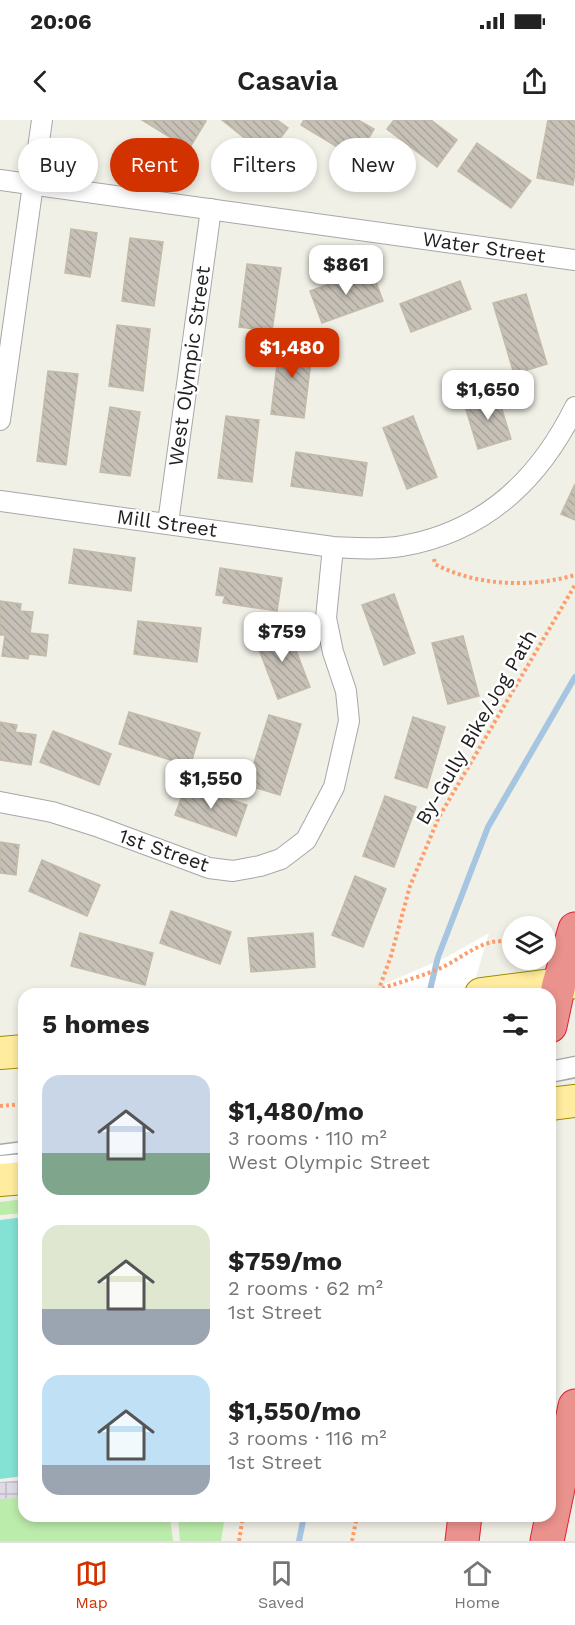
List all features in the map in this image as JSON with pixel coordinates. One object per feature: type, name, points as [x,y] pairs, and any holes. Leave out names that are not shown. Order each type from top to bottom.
[{"type":"highway","points":[[556,1011],[567,983],[575,929]]},
{"type":"highway","points":[[556,1498],[575,1406]]},
{"type":"highway","points":[[462,1541],[464,1522]]},
{"type":"highway","points":[[547,1541],[551,1522]]},
{"type":"main road","points":[[528,988],[567,983]]},
{"type":"main road","points":[[0,1053],[18,1052]]},
{"type":"main road","points":[[556,1103],[575,1101]]},
{"type":"main road","points":[[0,1180],[18,1178]]},
{"type":"street","points":[[39,138],[42,120]]},
{"type":"street","name":"Water Street","points":[[0,180],[18,182]]},
{"type":"street","points":[[0,420],[5,352],[32,192]]},
{"type":"street","name":"Water Street","points":[[90,192],[575,260]]},
{"type":"street","name":"West Olympic Street","points":[[168,523],[211,209]]},
{"type":"street","name":"Mill Street","points":[[0,501],[333,547],[368,549],[402,546],[429,540],[492,511],[519,488],[539,466],[560,437],[575,407]]},
{"type":"street","name":"1st Street","points":[[0,802],[52,812],[209,868],[233,871],[281,859],[306,840],[334,786],[349,721],[346,691],[333,652],[326,618],[333,547]]},
{"type":"lane","points":[[556,1066],[575,1062]]},
{"type":"lane","points":[[556,1076],[575,1072]]},
{"type":"lane","points":[[0,1150],[18,1148]]},
{"type":"lane","points":[[0,1161],[18,1160]]},
{"type":"path","points":[[429,540],[435,564],[450,572],[485,581],[520,583],[561,579],[575,575]]},
{"type":"path","name":"By-Gully Bike/Jog Path","points":[[502,939],[486,943],[438,970],[383,988],[380,983],[391,956],[410,886],[439,817],[575,585]]},
{"type":"path","points":[[0,1106],[18,1104]]},
{"type":"path","points":[[239,1541],[242,1522]]},
{"type":"path","points":[[352,1541],[356,1522]]},
{"type":"green space","points":[[18,1200],[18,1214],[0,1215],[0,1202]]},
{"type":"green space","points":[[18,1498],[18,1522],[171,1522],[173,1541],[0,1541],[0,1499]]},
{"type":"green space","points":[[178,1522],[224,1522],[221,1541],[180,1541]]},
{"type":"shaded area","points":[[18,1218],[18,1477],[0,1479],[0,1220]]},
{"type":"shaded area","points":[[18,1480],[18,1498],[0,1499],[0,1482]]},
{"type":"pier","points":[[489,933],[473,988],[383,988],[384,984],[445,958]]},
{"type":"building","points":[[142,120],[206,121],[196,138],[171,138]]},
{"type":"building","points":[[222,120],[277,120],[288,128],[280,138],[244,138]]},
{"type":"building","points":[[304,120],[358,120],[374,129],[369,138],[329,138],[329,142],[301,125]]},
{"type":"building","points":[[394,120],[431,120],[457,140],[437,167],[416,151],[416,138],[399,138],[387,129]]},
{"type":"building","points":[[548,120],[575,120],[573,185],[537,178]]},
{"type":"building","points":[[477,143],[531,181],[511,208],[458,171]]},
{"type":"building","points":[[71,229],[97,233],[90,277],[65,273]]},
{"type":"building","points":[[130,238],[163,242],[154,306],[122,301]]},
{"type":"building","points":[[247,264],[281,268],[272,331],[239,327]]},
{"type":"building","points":[[371,269],[383,301],[322,323],[310,291]]},
{"type":"building","points":[[460,281],[471,309],[411,332],[400,304]]},
{"type":"building","points":[[526,294],[547,364],[514,374],[493,303]]},
{"type":"building","points":[[117,325],[150,329],[143,391],[109,386]]},
{"type":"building","points":[[280,340],[313,344],[304,418],[271,414]]},
{"type":"building","points":[[48,371],[78,374],[66,465],[37,461]]},
{"type":"building","points":[[497,393],[511,439],[478,449],[464,403]]},
{"type":"building","points":[[110,407],[140,412],[130,476],[100,472]]},
{"type":"building","points":[[226,416],[259,420],[252,482],[218,478]]},
{"type":"building","points":[[413,416],[437,477],[407,489],[383,428]]},
{"type":"building","points":[[296,452],[367,463],[362,496],[291,486]]},
{"type":"building","points":[[575,484],[575,520],[561,514]]},
{"type":"building","points":[[74,549],[135,558],[131,591],[69,583]]},
{"type":"building","points":[[220,568],[282,578],[277,611],[223,603],[225,596],[216,595]]},
{"type":"building","points":[[394,594],[415,653],[384,665],[362,605]]},
{"type":"building","points":[[0,601],[21,604],[20,611],[33,612],[30,633],[48,635],[46,656],[29,654],[28,659],[2,656],[5,635],[0,635]]},
{"type":"building","points":[[138,621],[201,628],[197,662],[134,654]]},
{"type":"building","points":[[287,627],[310,687],[278,699],[255,639]]},
{"type":"building","points":[[463,636],[479,696],[448,704],[432,643]]},
{"type":"building","points":[[129,712],[200,733],[190,766],[119,744]]},
{"type":"building","points":[[269,715],[301,724],[280,795],[247,785]]},
{"type":"building","points":[[413,717],[445,727],[427,788],[395,778]]},
{"type":"building","points":[[0,722],[17,725],[15,732],[36,735],[31,765],[0,760]]},
{"type":"building","points":[[53,731],[111,754],[99,785],[40,762]]},
{"type":"building","points":[[186,785],[247,805],[236,836],[175,815]]},
{"type":"building","points":[[385,796],[416,807],[394,867],[363,856]]},
{"type":"building","points":[[0,842],[19,845],[16,875],[0,873]]},
{"type":"building","points":[[42,860],[100,885],[87,916],[29,891]]},
{"type":"building","points":[[355,876],[386,889],[363,947],[332,935]]},
{"type":"building","points":[[171,911],[231,932],[220,964],[160,943]]},
{"type":"building","points":[[80,933],[153,953],[145,985],[71,966]]},
{"type":"building","points":[[313,933],[315,967],[251,972],[248,938]]},
{"type":"waterway","points":[[430,988],[438,957],[488,827],[575,677]]},
{"type":"waterway","points":[[299,1541],[303,1522]]}]
